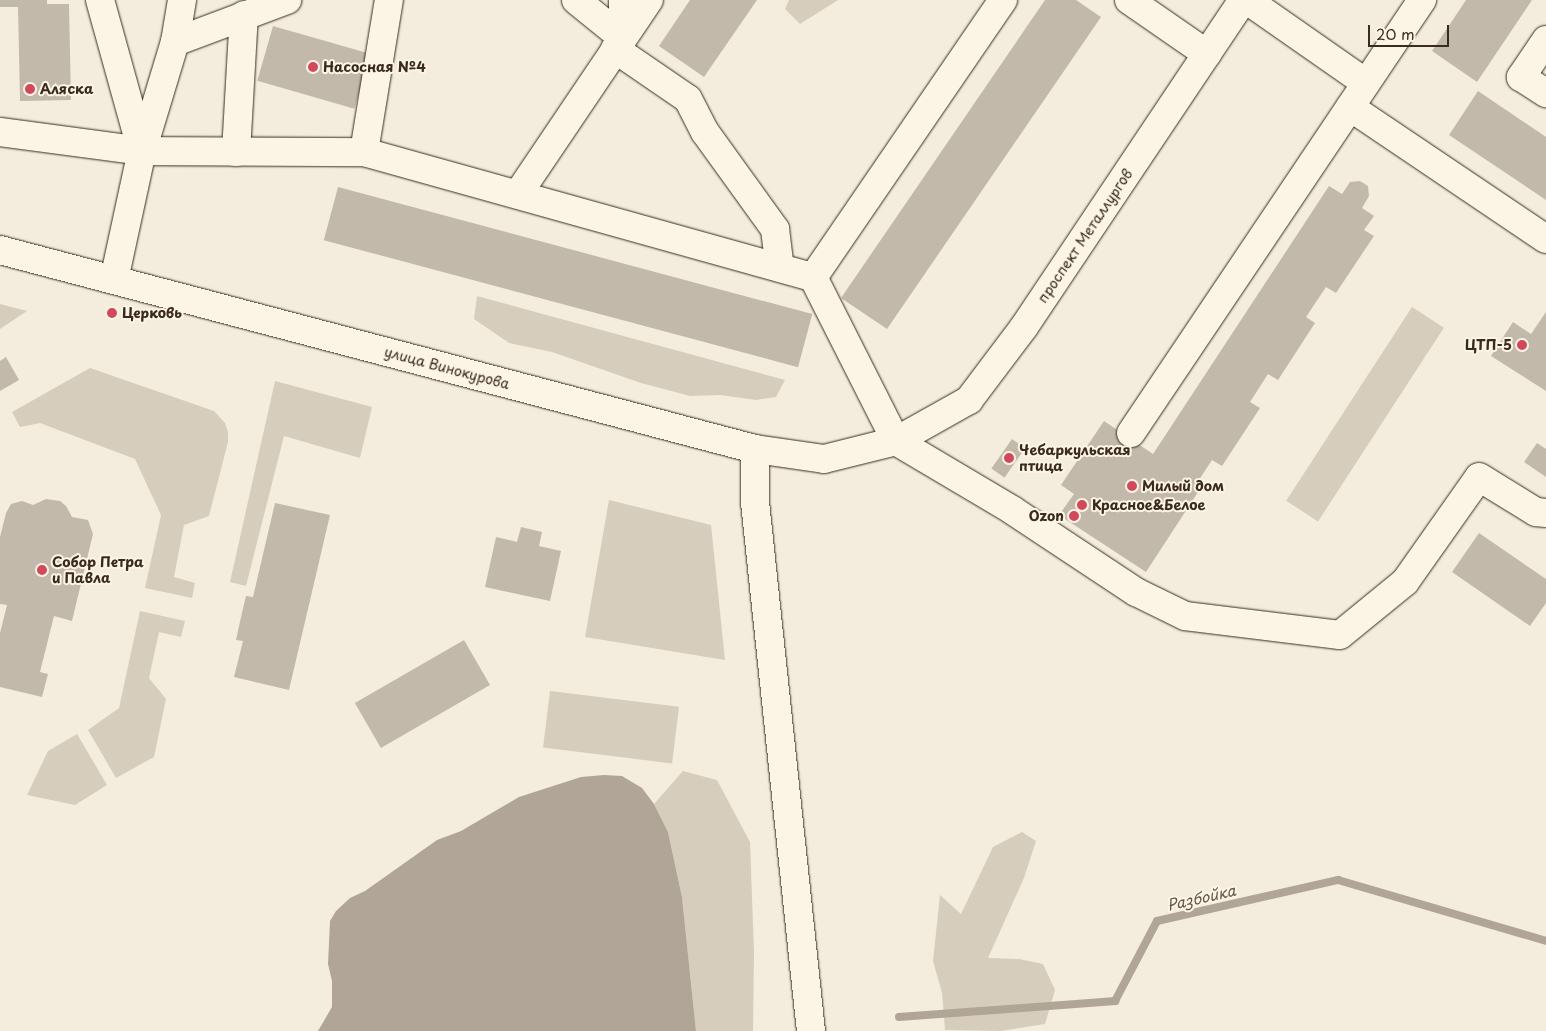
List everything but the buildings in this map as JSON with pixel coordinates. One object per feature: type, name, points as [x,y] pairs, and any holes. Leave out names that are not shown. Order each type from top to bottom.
[{"type":"street","points":[[100,0],[142,151]]},
{"type":"street","points":[[114,280],[142,151],[175,42],[182,0]]},
{"type":"street","points":[[175,42],[287,0]]},
{"type":"street","points":[[364,152],[389,0]]},
{"type":"street","points":[[576,0],[619,43],[688,99],[705,132],[775,229],[780,268]]},
{"type":"street","points":[[619,43],[623,0]]},
{"type":"street","points":[[518,194],[649,0]]},
{"type":"street","points":[[813,277],[1003,0]]},
{"type":"street","points":[[1129,0],[1207,54]]},
{"type":"street","name":"проспект Металлургов","points":[[896,441],[969,400],[1024,327],[1243,0]]},
{"type":"street","points":[[1247,0],[1366,83]]},
{"type":"street","points":[[1131,433],[1422,0]]},
{"type":"street","points":[[236,152],[244,15]]},
{"type":"street","points":[[1546,40],[1521,77],[1546,93]]},
{"type":"street","points":[[1350,107],[1546,240]]},
{"type":"street","points":[[0,132],[142,151],[364,152],[813,277],[896,441],[1012,510],[1136,592],[1185,616],[1340,635],[1405,582],[1479,477],[1536,512],[1546,513]]},
{"type":"street","name":"улица Винокурова","points":[[0,250],[755,449],[824,459],[896,441]]},
{"type":"street","points":[[755,449],[755,502],[810,1031]]},
{"type":"shaded area","points":[[789,0],[838,0],[800,24],[785,9]]},
{"type":"shaded area","points":[[477,296],[785,380],[776,397],[756,400],[720,395],[690,396],[641,383],[552,352],[509,343],[474,319]]},
{"type":"shaded area","points":[[0,304],[27,311],[0,329]]},
{"type":"shaded area","points":[[1412,307],[1444,328],[1318,521],[1286,501]]},
{"type":"shaded area","points":[[90,368],[214,411],[225,423],[228,432],[228,442],[209,516],[184,525],[174,577],[195,583],[192,598],[145,588],[161,515],[135,459],[40,423],[20,427],[12,412]]},
{"type":"shaded area","points":[[275,381],[372,407],[360,458],[284,436],[246,586],[230,582]]},
{"type":"shaded area","points":[[609,500],[711,525],[725,660],[585,637]]},
{"type":"shaded area","points":[[140,611],[185,621],[181,637],[159,632],[149,678],[166,699],[154,757],[116,778],[88,730],[119,708]]},
{"type":"shaded area","points":[[550,691],[679,707],[672,763],[543,748]]},
{"type":"shaded area","points":[[77,734],[107,785],[75,805],[27,795],[48,751]]},
{"type":"shaded area","points":[[683,771],[717,780],[750,842],[754,952],[753,1031],[696,1031],[682,897],[668,832],[654,804]]},
{"type":"shaded area","points":[[622,776],[642,788],[654,804],[668,832],[682,897],[696,1031],[318,1031],[332,1007],[332,981],[328,964],[330,921],[336,911],[350,898],[365,891],[437,840],[461,831],[519,797],[581,777]]},
{"type":"shaded area","points":[[1022,832],[1036,841],[1024,878],[988,958],[1019,959],[1043,964],[1055,990],[1045,1024],[1001,1031],[945,1030],[942,993],[933,961],[940,895],[961,914],[993,847]]},
{"type":"waterway","name":"Разбойка","points":[[899,1017],[1115,1001],[1157,921],[1338,880],[1546,941]]},
{"type":"place","name":"Насосная №4","points":[[313,67]]},
{"type":"place","name":"Аляска","points":[[30,89]]},
{"type":"place","name":"Церковь","points":[[112,313]]},
{"type":"place","name":"ЦТП-5","points":[[1522,345]]},
{"type":"place","name":"Чебаркульская птица","points":[[1009,458]]},
{"type":"place","name":"Милый дом","points":[[1132,486]]},
{"type":"place","name":"Красное&Белое","points":[[1082,505]]},
{"type":"place","name":"Ozon","points":[[1074,516]]},
{"type":"place","name":"Собор Петра и Павла","points":[[42,570]]}]
